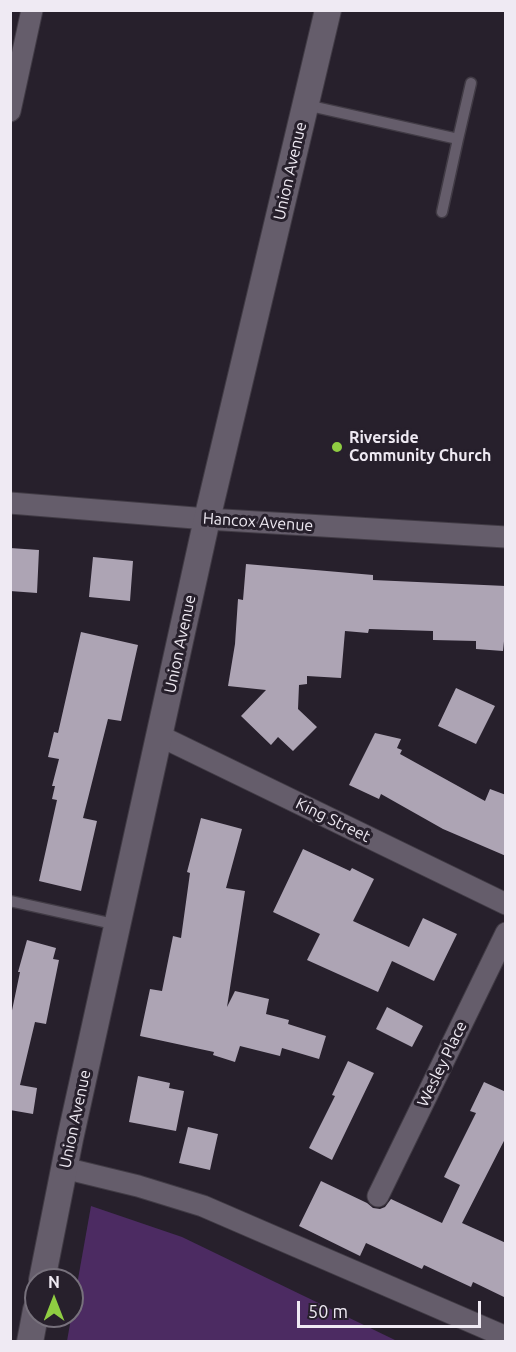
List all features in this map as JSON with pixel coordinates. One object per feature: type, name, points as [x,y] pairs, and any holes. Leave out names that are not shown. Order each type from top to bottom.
[{"type":"street","points":[[10,111],[32,10]]},
{"type":"street","name":"Union Avenue","points":[[44,1268],[64,1168],[207,519],[328,10]]},
{"type":"street","name":"Hancox Avenue","points":[[10,503],[207,519],[506,537]]},
{"type":"street","name":"King Street","points":[[160,736],[506,904]]},
{"type":"street","name":"Wesley Place","points":[[378,1196],[506,933]]},
{"type":"street","points":[[64,1168],[138,1186],[203,1206],[506,1337]]},
{"type":"lane","points":[[442,212],[471,83]]},
{"type":"lane","points":[[305,105],[458,140]]},
{"type":"lane","points":[[10,901],[118,925]]},
{"type":"shaded area","points":[[91,1206],[182,1237],[397,1341],[67,1341],[69,1328],[84,1328],[84,1268],[80,1268]]},
{"type":"building","points":[[10,548],[39,550],[37,593],[10,591]]},
{"type":"building","points":[[93,557],[133,561],[130,601],[89,597]]},
{"type":"building","points":[[246,564],[373,575],[373,580],[506,586],[503,651],[476,649],[476,641],[433,640],[433,631],[369,629],[368,633],[345,631],[341,678],[307,676],[307,684],[299,685],[298,709],[317,727],[293,751],[278,737],[271,745],[241,716],[266,690],[228,686],[235,644],[238,599],[243,600]]},
{"type":"building","points":[[81,632],[138,645],[121,721],[108,719],[83,818],[97,821],[81,891],[39,881],[57,800],[52,799],[55,786],[52,786],[59,759],[48,757],[54,732],[58,733]]},
{"type":"building","points":[[456,688],[495,706],[476,744],[438,726]]},
{"type":"building","points":[[375,733],[401,739],[397,748],[402,750],[400,754],[485,801],[490,789],[506,795],[506,856],[443,829],[381,794],[379,799],[349,785]]},
{"type":"building","points":[[201,818],[242,829],[226,888],[245,891],[227,1007],[235,991],[269,999],[266,1014],[289,1020],[288,1024],[326,1036],[319,1059],[282,1048],[280,1056],[240,1046],[235,1062],[213,1055],[214,1052],[140,1036],[150,989],[162,991],[173,936],[181,938],[190,873],[187,872]]},
{"type":"building","points":[[303,849],[350,871],[352,868],[374,879],[353,921],[409,947],[423,918],[457,934],[434,981],[392,961],[378,992],[307,960],[320,934],[273,912]]},
{"type":"building","points":[[27,940],[56,948],[53,959],[59,960],[46,1024],[35,1022],[20,1085],[37,1088],[33,1114],[10,1110],[10,1020],[20,972],[18,972]]},
{"type":"building","points":[[387,1007],[423,1026],[412,1047],[376,1029]]},
{"type":"building","points":[[348,1061],[374,1073],[332,1160],[309,1148],[335,1096],[332,1095]]},
{"type":"building","points":[[138,1076],[170,1083],[169,1088],[184,1091],[176,1131],[129,1122]]},
{"type":"building","points":[[484,1082],[506,1092],[506,1137],[462,1223],[506,1243],[506,1298],[473,1282],[471,1287],[424,1265],[422,1269],[366,1243],[360,1256],[299,1226],[321,1181],[373,1208],[385,1207],[391,1199],[442,1223],[460,1185],[444,1177],[476,1113],[470,1111]]},
{"type":"building","points":[[188,1127],[218,1134],[210,1170],[179,1163]]},
{"type":"place","name":"Riverside Community Church","points":[[337,447]]}]
